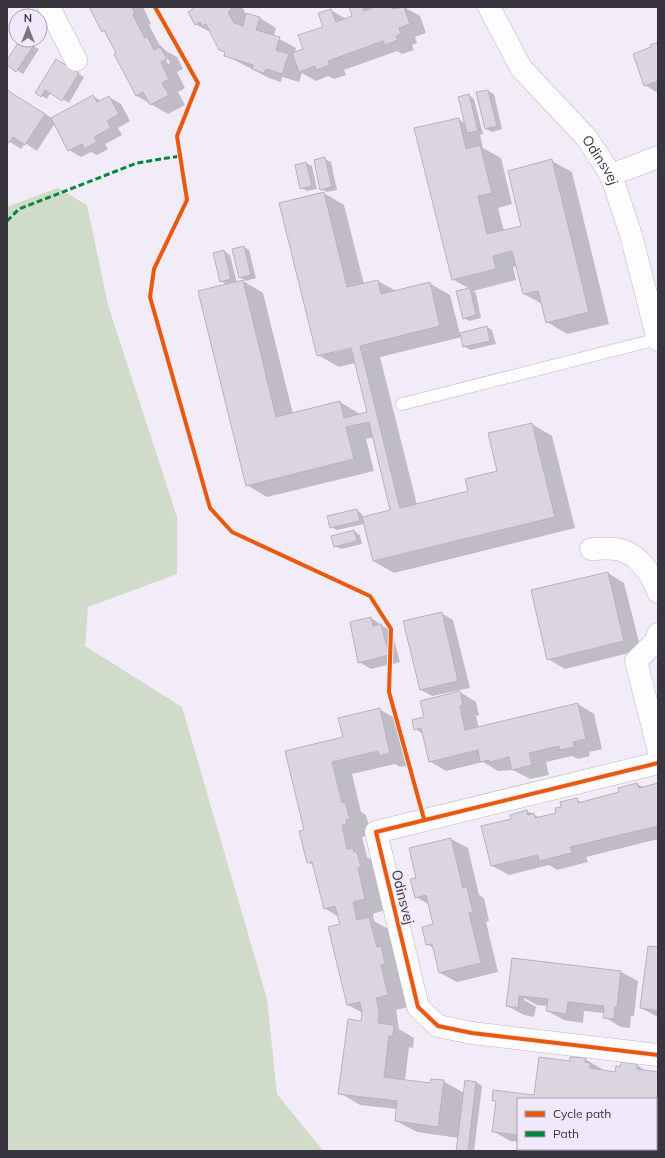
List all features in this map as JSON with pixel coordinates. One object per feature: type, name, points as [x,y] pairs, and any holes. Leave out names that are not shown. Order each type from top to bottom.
[{"type":"street","points":[[49,7],[76,60]]},
{"type":"street","name":"Odinsvej","points":[[494,8],[521,68],[586,137],[611,174],[631,235],[658,340]]},
{"type":"street","points":[[611,174],[658,157]]},
{"type":"street","points":[[591,549],[618,549],[635,557],[653,578],[658,592]]},
{"type":"street","points":[[658,634],[655,642],[636,661],[658,748]]},
{"type":"street","name":"Odinsvej","points":[[658,763],[376,832],[418,1007],[438,1026],[472,1033],[658,1055]]},
{"type":"lane","points":[[402,404],[658,340]]},
{"type":"green space","points":[[58,188],[87,205],[108,305],[177,517],[177,574],[88,607],[85,646],[182,707],[267,999],[277,1094],[323,1151],[7,1151],[7,207]]},
{"type":"building","points":[[89,7],[132,7],[135,14],[133,15],[145,38],[147,36],[154,50],[160,47],[167,59],[161,62],[169,79],[162,83],[169,95],[150,105],[143,92],[136,96],[114,54],[116,53],[104,30],[102,32]]},
{"type":"building","points":[[192,7],[231,7],[232,9],[228,12],[234,23],[243,26],[246,13],[260,17],[256,30],[280,37],[276,50],[289,54],[282,74],[266,69],[264,73],[252,69],[253,65],[224,56],[225,52],[219,50],[206,24],[202,26],[200,22],[195,25],[188,12],[193,9]]},
{"type":"building","points":[[349,7],[363,7],[364,11],[375,7],[391,7],[392,9],[404,7],[410,24],[399,28],[401,34],[396,36],[398,40],[385,45],[383,41],[328,61],[330,65],[316,70],[315,66],[299,72],[292,53],[303,49],[298,35],[323,27],[318,13],[331,9],[336,22],[352,16]]},
{"type":"building","points":[[658,42],[658,81],[644,86],[633,54],[651,47],[650,45]]},
{"type":"building","points":[[15,48],[32,48],[16,72],[7,65],[7,60]]},
{"type":"building","points":[[56,59],[79,73],[62,101],[45,90],[41,97],[35,93]]},
{"type":"building","points":[[7,90],[45,114],[25,145],[13,137],[9,143],[7,142]]},
{"type":"building","points":[[488,90],[497,126],[485,129],[476,92]]},
{"type":"building","points":[[469,94],[478,131],[467,133],[458,97]]},
{"type":"building","points":[[93,95],[97,102],[109,96],[119,114],[107,121],[111,128],[94,137],[97,142],[84,149],[82,144],[68,151],[51,118]]},
{"type":"building","points":[[459,118],[466,149],[480,145],[492,193],[478,196],[487,234],[521,226],[508,171],[552,159],[589,312],[546,323],[538,291],[523,294],[512,251],[493,256],[496,269],[452,280],[414,128]]},
{"type":"building","points":[[325,157],[332,187],[320,190],[314,160]]},
{"type":"building","points":[[306,162],[312,186],[300,189],[295,165]]},
{"type":"building","points":[[324,192],[347,287],[378,280],[381,294],[430,282],[440,326],[360,346],[400,508],[468,491],[465,479],[497,471],[488,433],[532,423],[555,517],[373,561],[362,517],[390,510],[369,422],[346,427],[354,459],[246,486],[198,291],[243,280],[276,417],[340,401],[344,418],[367,412],[351,348],[317,356],[279,203]]},
{"type":"building","points":[[244,246],[251,275],[239,278],[232,249]]},
{"type":"building","points":[[224,250],[231,279],[220,282],[213,253]]},
{"type":"building","points":[[470,288],[476,315],[463,319],[456,291]]},
{"type":"building","points":[[487,326],[490,341],[463,347],[460,333]]},
{"type":"building","points":[[357,509],[360,521],[330,528],[327,516]]},
{"type":"building","points":[[354,530],[357,541],[334,547],[331,536]]},
{"type":"building","points":[[608,572],[624,641],[547,660],[531,590]]},
{"type":"building","points":[[442,612],[458,681],[420,690],[403,621]]},
{"type":"building","points":[[371,617],[373,626],[381,624],[389,655],[358,663],[350,622]]},
{"type":"building","points":[[460,691],[463,705],[460,706],[465,730],[578,703],[586,739],[573,742],[574,747],[560,750],[559,746],[529,753],[532,765],[512,770],[509,757],[490,762],[489,760],[480,762],[478,750],[429,762],[421,728],[414,730],[412,720],[424,717],[420,701]]},
{"type":"building","points":[[380,708],[390,753],[379,756],[378,751],[332,762],[342,803],[345,802],[350,819],[346,820],[347,824],[342,825],[347,849],[353,848],[354,852],[357,852],[361,867],[358,868],[365,899],[353,902],[357,920],[369,917],[377,947],[381,946],[385,964],[381,965],[388,995],[376,998],[379,1011],[378,1023],[394,1025],[393,1036],[389,1036],[384,1077],[430,1083],[431,1079],[444,1080],[438,1127],[395,1121],[397,1101],[338,1094],[348,1019],[361,1021],[362,1012],[360,1002],[347,1005],[328,927],[340,924],[335,906],[324,909],[312,862],[307,863],[299,831],[304,830],[285,751],[343,737],[338,718]]},
{"type":"building","points":[[637,783],[639,788],[658,783],[658,826],[570,847],[572,853],[539,861],[538,855],[491,866],[481,826],[511,819],[510,815],[527,810],[528,815],[534,813],[535,818],[556,813],[555,808],[561,807],[560,802],[577,798],[578,803],[619,792],[618,788]]},
{"type":"building","points":[[451,838],[463,888],[467,887],[473,912],[469,913],[481,963],[439,973],[432,944],[426,945],[422,927],[433,924],[426,895],[415,898],[410,879],[416,878],[409,848]]},
{"type":"building","points":[[648,946],[658,947],[658,1011],[640,1008]]},
{"type":"building","points":[[512,958],[621,971],[617,1007],[615,1007],[614,1019],[603,1018],[604,1006],[568,1002],[566,1014],[546,1011],[548,999],[519,996],[518,1008],[506,1006]]},
{"type":"building","points":[[539,1057],[570,1061],[570,1057],[586,1058],[585,1062],[590,1063],[590,1068],[615,1072],[616,1066],[620,1067],[621,1062],[637,1064],[637,1069],[658,1072],[658,1114],[657,1098],[517,1098],[517,1135],[492,1132],[496,1101],[492,1101],[493,1090],[534,1095]]},
{"type":"building","points":[[465,1080],[476,1082],[468,1151],[456,1151]]},
{"type":"marked path","points":[[7,221],[19,209],[137,163],[180,156]]},
{"type":"cycle path","points":[[155,7],[198,83],[177,136],[187,200],[154,269],[150,297],[210,508],[232,532],[370,596],[391,629],[389,692],[424,819]]},
{"type":"cycle path","points":[[658,763],[376,832],[418,1007],[438,1026],[472,1033],[658,1055]]}]
